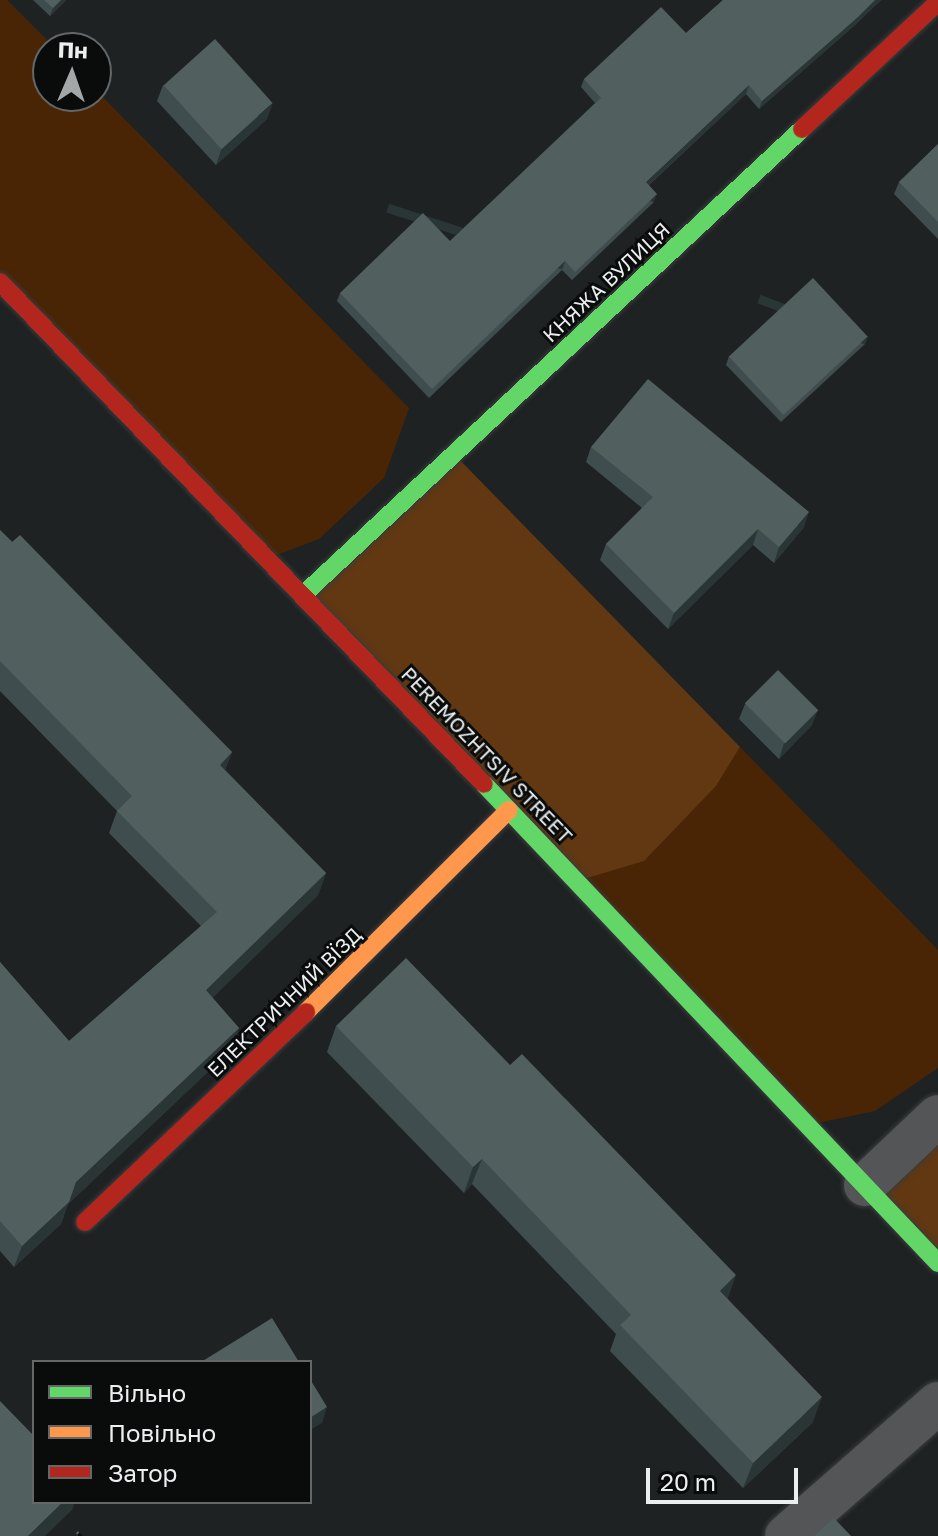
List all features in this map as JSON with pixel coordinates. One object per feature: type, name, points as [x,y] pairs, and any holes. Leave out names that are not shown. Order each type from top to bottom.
[{"type":"street","name":"КНЯЖА ВУЛИЦЯ","points":[[304,594],[938,2]]},
{"type":"street","name":"PEREMOZHTSIV STREET","points":[[0,282],[304,594],[938,1263]]},
{"type":"street","name":"ЕЛЕКТРИЧНИЙ ВЇЗД","points":[[85,1222],[275,1043],[509,810]]},
{"type":"street","points":[[865,1185],[938,1116]]},
{"type":"street","points":[[786,1536],[938,1403]]},
{"type":"shaded area","points":[[0,0],[7,0],[39,32],[32,32],[32,112],[112,112],[112,106],[409,408],[384,478],[319,539],[269,558],[0,282]]},
{"type":"shaded area","points":[[454,454],[740,747],[716,786],[644,861],[577,881],[304,594]]},
{"type":"shaded area","points":[[740,747],[938,950],[938,1068],[875,1111],[808,1125],[577,881],[716,786]]},
{"type":"shaded area","points":[[938,1116],[938,1263],[865,1185]]},
{"type":"building","points":[[44,0],[61,0],[53,8]]},
{"type":"building","points":[[723,0],[875,0],[762,101],[749,85],[646,182],[657,194],[575,272],[565,261],[432,389],[340,293],[423,213],[450,241],[601,98],[584,79],[661,7],[686,33]]},
{"type":"building","points":[[215,39],[273,103],[221,149],[164,85]]},
{"type":"building","points":[[938,144],[938,222],[899,182]]},
{"type":"building","points":[[813,278],[868,337],[783,415],[729,356]]},
{"type":"building","points":[[648,379],[809,512],[779,547],[758,529],[674,613],[606,544],[653,497],[591,447]]},
{"type":"building","points":[[0,530],[12,542],[20,535],[232,752],[220,765],[326,873],[206,990],[239,1028],[76,1182],[69,1202],[22,1246],[0,1221],[0,962],[69,1041],[217,912],[117,811],[132,796],[0,661]]},
{"type":"building","points":[[778,670],[818,710],[785,744],[745,703]]},
{"type":"building","points":[[406,958],[510,1065],[522,1054],[736,1275],[720,1291],[822,1397],[753,1463],[620,1325],[631,1315],[482,1159],[473,1167],[336,1026]]},
{"type":"building","points":[[272,1318],[298,1360],[204,1360]]},
{"type":"building","points":[[312,1382],[327,1407],[312,1417]]},
{"type":"building","points":[[0,1401],[32,1434],[32,1504],[61,1504],[28,1536],[0,1536]]},
{"type":"building","points":[[834,1518],[851,1536],[814,1536]]},
{"type":"traffic: fast","points":[[304,594],[802,129]]},
{"type":"traffic: fast","points":[[484,784],[938,1263]]},
{"type":"traffic: slow","points":[[306,1012],[509,810]]},
{"type":"traffic: jam","points":[[802,129],[938,2]]},
{"type":"traffic: jam","points":[[0,282],[484,784]]},
{"type":"traffic: jam","points":[[85,1222],[306,1012]]}]
